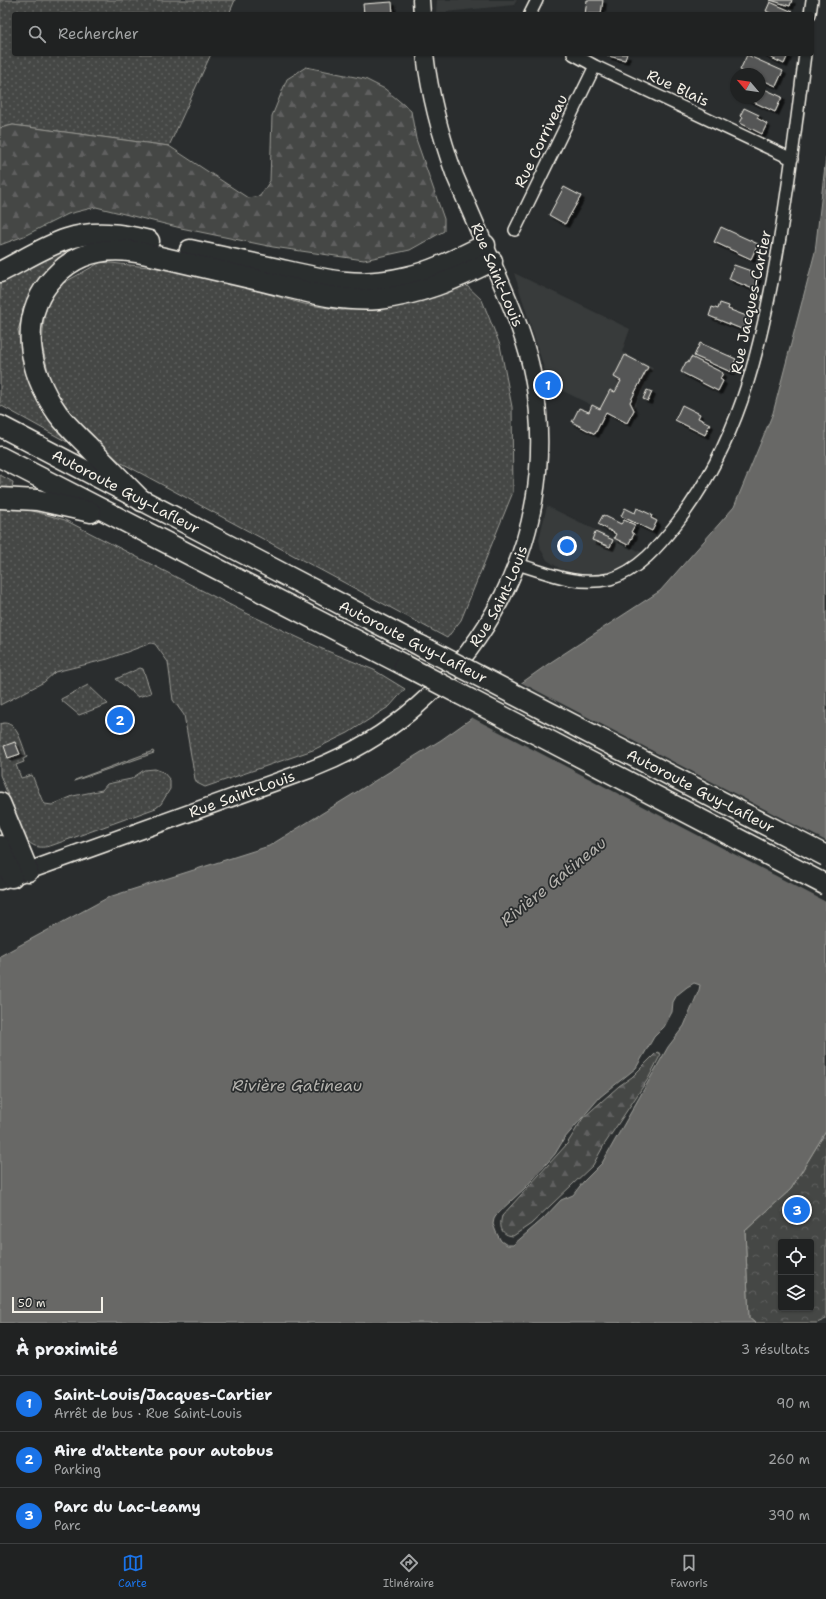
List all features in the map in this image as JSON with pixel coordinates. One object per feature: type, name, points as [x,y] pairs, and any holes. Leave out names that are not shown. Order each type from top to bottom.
[{"type":"highway","points":[[0,272],[58,242],[77,236],[90,234],[112,234],[130,237],[332,281],[358,284],[408,277],[488,253]]},
{"type":"highway","points":[[142,501],[61,418],[44,391],[35,369],[30,339],[31,324],[35,307],[40,296],[51,280],[72,262],[86,255],[99,251],[111,249],[131,250],[315,294],[357,299],[390,297],[421,290],[454,278],[488,253]]},
{"type":"highway","name":"Autoroute Guy-Lafleur","points":[[0,426],[826,856]]},
{"type":"highway","name":"Autoroute Guy-Lafleur","points":[[0,457],[826,885]]},
{"type":"highway","points":[[0,498],[37,500],[116,517]]},
{"type":"highway","points":[[0,803],[13,876]]},
{"type":"highway","points":[[0,846],[13,876]]},
{"type":"main road","points":[[422,0],[422,12]]},
{"type":"main road","name":"Rue Saint-Louis","points":[[13,876],[312,769],[344,755],[389,728],[420,703],[459,664],[478,639],[496,611],[517,564],[527,533],[536,493],[539,453],[538,411],[533,377],[525,344],[517,320],[446,153],[430,86],[425,56]]},
{"type":"street","points":[[531,12],[537,0]]},
{"type":"street","points":[[810,12],[812,0]]},
{"type":"street","name":"Rue Blais","points":[[578,56],[595,66],[792,159]]},
{"type":"street","name":"Rue Jacques-Cartier","points":[[517,564],[573,581],[588,582],[610,579],[624,573],[645,558],[662,542],[685,512],[710,473],[732,429],[748,384],[767,307],[783,222],[805,56]]},
{"type":"street","name":"Rue Corriveau","points":[[515,230],[595,66]]},
{"type":"shaded area","points":[[437,0],[517,0],[514,5],[436,12]]},
{"type":"shaded area","points":[[514,273],[630,329],[622,352],[653,368],[627,423],[549,384]]},
{"type":"shaded area","points":[[547,506],[643,553],[629,564],[604,574],[581,574],[560,569],[547,560],[541,550],[539,539]]},
{"type":"green space","points":[[0,0],[235,0],[230,12],[12,12],[12,56],[210,56],[169,146],[13,125],[0,128]]},
{"type":"green space","points":[[306,67],[365,79],[385,89],[411,111],[416,139],[444,219],[444,231],[410,250],[364,260],[273,247],[181,228],[96,207],[68,214],[24,236],[0,245],[0,128],[13,125],[169,146],[248,198],[260,196],[270,181],[272,116],[287,79]]},
{"type":"green space","points":[[84,238],[108,238],[52,270],[29,295],[18,330],[21,348],[43,411],[65,431],[67,442],[0,405],[0,278]]},
{"type":"green space","points":[[101,262],[187,271],[304,304],[341,310],[392,308],[452,285],[465,284],[482,300],[500,345],[512,407],[513,492],[461,620],[447,638],[120,462],[78,423],[51,384],[42,345],[45,307],[58,286]]},
{"type":"green space","points":[[0,475],[13,482],[12,488],[0,488]]},
{"type":"green space","points":[[15,506],[65,520],[244,612],[320,648],[374,670],[405,689],[390,706],[348,733],[313,750],[205,787],[197,783],[195,779],[184,715],[173,700],[168,662],[155,644],[151,643],[108,659],[55,672],[44,682],[0,705],[0,507]]},
{"type":"green space","points":[[140,668],[143,669],[151,693],[138,697],[116,679]]},
{"type":"green space","points":[[88,685],[108,704],[79,715],[61,699]]},
{"type":"green space","points":[[0,724],[9,724],[16,731],[27,757],[23,759],[24,762],[16,765],[21,778],[32,775],[45,804],[52,805],[73,796],[102,790],[107,784],[131,779],[144,770],[155,769],[163,772],[170,780],[170,789],[161,804],[156,808],[53,845],[37,847],[25,837],[0,775]]},
{"type":"green space","points":[[153,751],[154,753],[74,781],[75,780]]},
{"type":"green space","points":[[657,1052],[661,1054],[648,1079],[604,1145],[593,1165],[531,1224],[513,1236],[503,1232],[501,1227],[502,1216],[567,1144],[583,1118],[619,1086],[632,1077]]},
{"type":"green space","points":[[826,1131],[826,1319],[817,1323],[755,1323],[749,1318],[745,1231],[791,1189]]},
{"type":"water","name":"Rivière Gatineau","points":[[826,157],[826,1131],[791,1189],[745,1231],[749,1318],[755,1323],[0,1323],[0,956],[109,897],[269,846],[441,740],[551,662],[660,591],[734,507],[773,413],[815,252]],"holes":[[[694,983],[700,985],[684,1026],[668,1047],[602,1163],[583,1182],[573,1195],[561,1200],[543,1219],[513,1245],[507,1245],[501,1241],[493,1224],[497,1214],[525,1188],[555,1154],[564,1139],[600,1097],[636,1068],[654,1037],[664,1027],[672,1012],[673,1002],[677,995]]]},
{"type":"pier","points":[[520,682],[826,841],[826,902],[471,717]]},
{"type":"building","points":[[587,0],[603,0],[601,12],[585,12]]},
{"type":"building","points":[[770,0],[792,0],[790,6]]},
{"type":"building","points":[[392,2],[393,12],[364,12],[363,4]]},
{"type":"building","points":[[770,2],[793,12],[768,12],[766,11]]},
{"type":"building","points":[[608,56],[626,56],[625,60]]},
{"type":"building","points":[[747,56],[783,71],[776,86],[766,82],[766,68],[741,68]]},
{"type":"building","points":[[767,56],[788,56],[784,64]]},
{"type":"building","points":[[766,90],[782,97],[775,112],[758,104],[766,104]]},
{"type":"building","points":[[744,108],[759,115],[757,118],[767,124],[762,134],[740,123],[743,117],[740,116]]},
{"type":"building","points":[[564,187],[581,196],[565,224],[549,215]]},
{"type":"building","points":[[721,227],[758,244],[751,259],[714,242]]},
{"type":"building","points":[[734,265],[751,271],[750,274],[758,277],[753,289],[729,279]]},
{"type":"building","points":[[720,303],[729,306],[728,309],[749,317],[744,330],[709,316],[712,307],[718,309]]},
{"type":"building","points":[[700,343],[736,359],[731,372],[694,356]]},
{"type":"building","points":[[625,355],[648,367],[630,402],[634,410],[627,423],[606,412],[595,434],[572,422],[579,408],[589,412],[592,405],[600,409],[610,390],[615,392],[621,381],[614,377]]},
{"type":"building","points":[[691,357],[723,373],[720,379],[723,381],[718,391],[681,372],[686,362],[688,363]]},
{"type":"building","points":[[647,390],[652,392],[648,401],[643,399]]},
{"type":"building","points":[[682,405],[700,414],[698,418],[710,424],[705,435],[675,420]]},
{"type":"building","points":[[625,508],[635,513],[637,508],[652,515],[651,518],[657,521],[652,531],[621,516]]},
{"type":"building","points":[[603,515],[621,524],[624,520],[635,525],[631,532],[634,534],[628,545],[614,538],[616,534],[598,524]]},
{"type":"building","points":[[595,532],[613,540],[610,547],[592,540]]},
{"type":"building","points":[[15,742],[20,754],[8,758],[4,746]]},
{"type":"place","name":"Saint-Louis/Jacques-Cartier","points":[[548,385]]},
{"type":"place","name":"Aire d'attente pour autobus","points":[[120,720]]},
{"type":"place","name":"Parc du Lac-Leamy","points":[[797,1210]]}]
